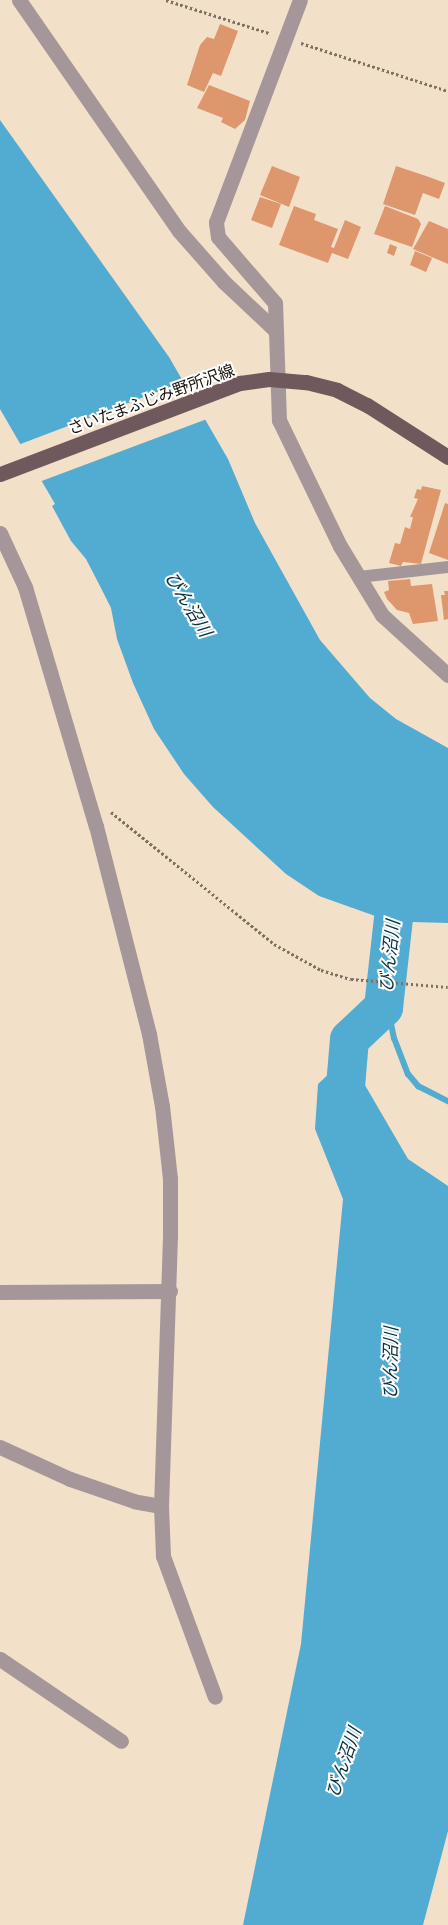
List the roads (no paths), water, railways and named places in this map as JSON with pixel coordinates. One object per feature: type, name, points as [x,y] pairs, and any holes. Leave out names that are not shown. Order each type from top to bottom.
[{"type":"main road","name":"さいたまふじみ野所沢線","points":[[0,474],[240,383],[279,379],[320,384],[350,396],[448,457]]},
{"type":"street","points":[[19,0],[178,231],[224,282],[276,331]]},
{"type":"street","points":[[300,0],[218,213],[216,232],[275,303],[279,420],[358,577],[382,615],[448,675]]},
{"type":"street","points":[[0,533],[25,587],[88,801],[149,1034],[162,1106],[170,1179],[170,1290],[161,1506],[163,1556],[215,1697]]},
{"type":"street","points":[[0,1292],[170,1290]]},
{"type":"street","points":[[0,1447],[70,1479],[134,1501],[161,1506]]},
{"type":"street","points":[[0,1659],[121,1741]]},
{"type":"lane","points":[[358,577],[448,567]]},
{"type":"water","points":[[0,120],[169,357],[228,459],[255,523],[320,640],[370,698],[396,719],[448,748],[448,923],[412,922],[406,936],[401,936],[393,971],[384,970],[387,935],[381,934],[378,917],[319,896],[286,874],[213,807],[184,774],[154,729],[133,683],[117,639],[111,608],[102,590],[86,559],[71,541],[52,506],[55,504],[0,409]]},
{"type":"water","points":[[348,1056],[408,1159],[448,1186],[448,1831],[423,1925],[243,1925],[301,1644],[343,1199],[315,1129],[318,1084]]},
{"type":"waterway","name":"びん沼川","points":[[343,1110],[349,1039],[383,1007],[393,918]]},
{"type":"waterway","points":[[383,1007],[388,1008],[394,1038],[408,1074],[418,1086],[448,1101]]}]
